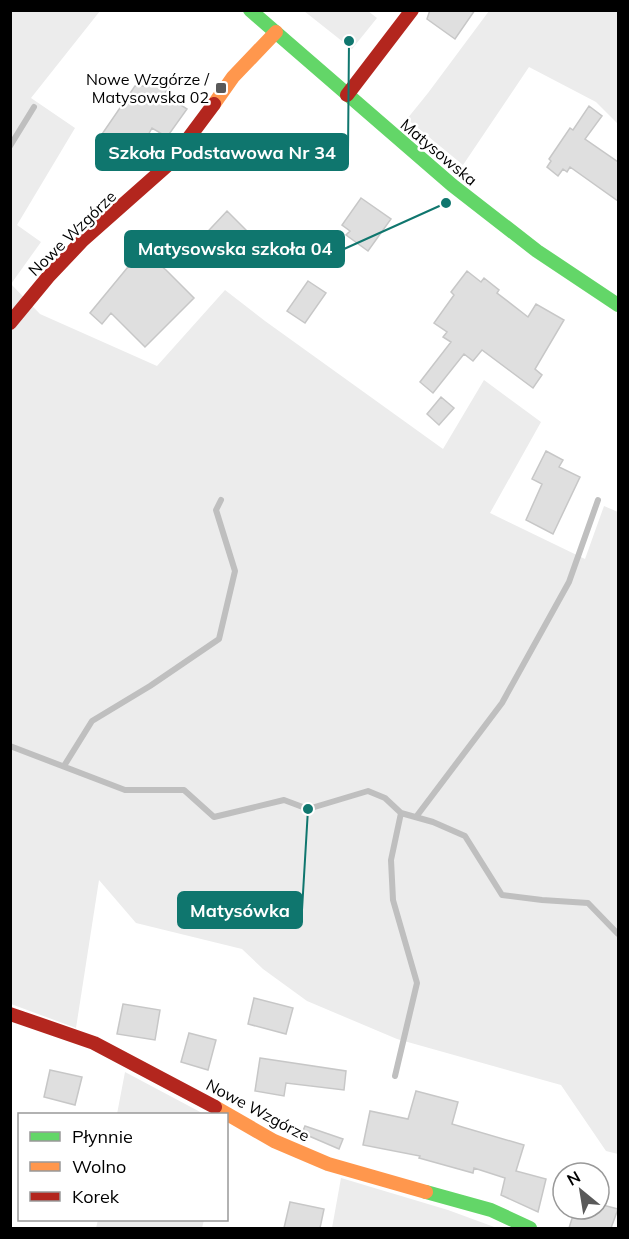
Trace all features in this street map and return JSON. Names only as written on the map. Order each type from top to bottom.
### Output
[{"type":"street","name":"Matysowska","points":[[249,10],[452,185],[537,251],[618,304]]},
{"type":"street","points":[[347,95],[412,10]]},
{"type":"street","name":"Nowe Wzgórze","points":[[10,323],[48,277],[83,240],[170,163],[233,77],[276,32]]},
{"type":"street","name":"Nowe Wzgórze","points":[[10,1014],[94,1043],[225,1113]]},
{"type":"street","name":"Nowe Wzgórze","points":[[228,1115],[274,1141],[328,1164],[491,1210],[530,1228]]},
{"type":"shaded area","points":[[10,11],[100,11],[31,98],[75,128],[17,225],[41,242],[11,284],[40,314],[157,366],[225,290],[443,449],[484,380],[541,422],[490,513],[585,559],[604,506],[618,512],[618,1154],[606,1151],[561,1085],[397,1039],[307,1001],[263,969],[242,949],[136,923],[99,880],[76,1028],[11,1004]]},
{"type":"shaded area","points":[[304,11],[368,11],[377,18],[352,49]]},
{"type":"shaded area","points":[[489,11],[618,11],[618,124],[596,102],[529,67],[463,165],[407,119]]},
{"type":"shaded area","points":[[125,1072],[202,1113],[117,1113]]},
{"type":"shaded area","points":[[341,1178],[448,1210],[497,1228],[332,1228]]},
{"type":"shaded area","points":[[98,1221],[204,1221],[202,1228],[96,1228]]},
{"type":"building","points":[[430,10],[475,10],[455,39],[427,19]]},
{"type":"building","points":[[135,86],[170,86],[164,94],[187,109],[167,137],[152,128],[135,159],[100,137]]},
{"type":"building","points":[[589,106],[602,116],[585,139],[618,162],[618,201],[570,167],[567,172],[563,169],[558,176],[547,167],[551,161],[549,159],[570,128],[573,130]]},
{"type":"building","points":[[361,198],[391,219],[368,251],[346,235],[350,231],[342,225]]},
{"type":"building","points":[[227,211],[252,236],[225,265],[217,257],[215,260],[197,243]]},
{"type":"building","points":[[142,250],[194,298],[145,347],[111,313],[102,324],[90,313]]},
{"type":"building","points":[[467,271],[481,282],[484,278],[499,290],[497,293],[528,317],[536,304],[564,320],[535,369],[542,375],[533,388],[482,350],[473,361],[464,354],[433,393],[420,382],[451,342],[443,337],[447,332],[434,323],[454,295],[451,292]]},
{"type":"building","points":[[308,281],[326,293],[305,323],[287,311]]},
{"type":"building","points":[[441,397],[454,408],[439,425],[427,414]]},
{"type":"building","points":[[546,451],[563,460],[559,467],[580,477],[553,534],[526,520],[542,484],[532,479]]},
{"type":"building","points":[[254,998],[293,1008],[286,1034],[248,1024]]},
{"type":"building","points":[[123,1004],[160,1010],[155,1040],[117,1034]]},
{"type":"building","points":[[189,1033],[216,1040],[208,1070],[181,1062]]},
{"type":"building","points":[[260,1058],[346,1071],[344,1090],[286,1083],[284,1096],[255,1091]]},
{"type":"building","points":[[50,1070],[82,1077],[75,1105],[44,1097]]},
{"type":"building","points":[[416,1091],[458,1102],[452,1124],[524,1145],[516,1171],[546,1179],[538,1212],[501,1195],[505,1178],[474,1168],[473,1173],[419,1158],[420,1156],[363,1145],[370,1111],[408,1119]]},
{"type":"building","points":[[305,1126],[343,1139],[339,1149],[302,1133]]},
{"type":"building","points":[[290,1202],[324,1209],[320,1228],[284,1228]]},
{"type":"building","points":[[611,1207],[618,1209],[611,1228],[569,1228],[571,1221],[611,1221]]},
{"type":"waterway","points":[[10,146],[34,107]]},
{"type":"waterway","points":[[64,766],[92,721],[150,686],[219,639],[235,571],[216,510],[221,500]]},
{"type":"waterway","points":[[416,817],[502,703],[569,582],[598,500]]},
{"type":"waterway","points":[[10,746],[125,790],[184,790],[214,817],[284,800],[308,809],[368,791],[385,798],[401,813],[433,822],[465,836],[502,895],[588,903],[618,934]]},
{"type":"waterway","points":[[395,1076],[417,983],[393,900],[391,860],[401,813]]},
{"type":"traffic: fast","points":[[250,10],[452,185],[537,251],[618,305]]},
{"type":"traffic: fast","points":[[426,1192],[491,1210],[530,1228]]},
{"type":"traffic: slow","points":[[214,104],[233,77],[276,32]]},
{"type":"traffic: slow","points":[[215,1107],[225,1113]]},
{"type":"traffic: slow","points":[[228,1114],[274,1141],[328,1164],[426,1192]]},
{"type":"traffic: jam","points":[[347,95],[412,10]]},
{"type":"traffic: jam","points":[[10,323],[48,277],[83,240],[170,163],[214,104]]},
{"type":"traffic: jam","points":[[10,1014],[94,1043],[215,1107]]},
{"type":"place","name":"Szkoła Podstawowa Nr 34","points":[[349,41]]},
{"type":"place","name":"Nowe Wzgórze / Matysowska 02","points":[[221,88]]},
{"type":"place","name":"Matysowska szkoła 04","points":[[446,203]]},
{"type":"place","name":"Matysówka","points":[[308,809]]}]
